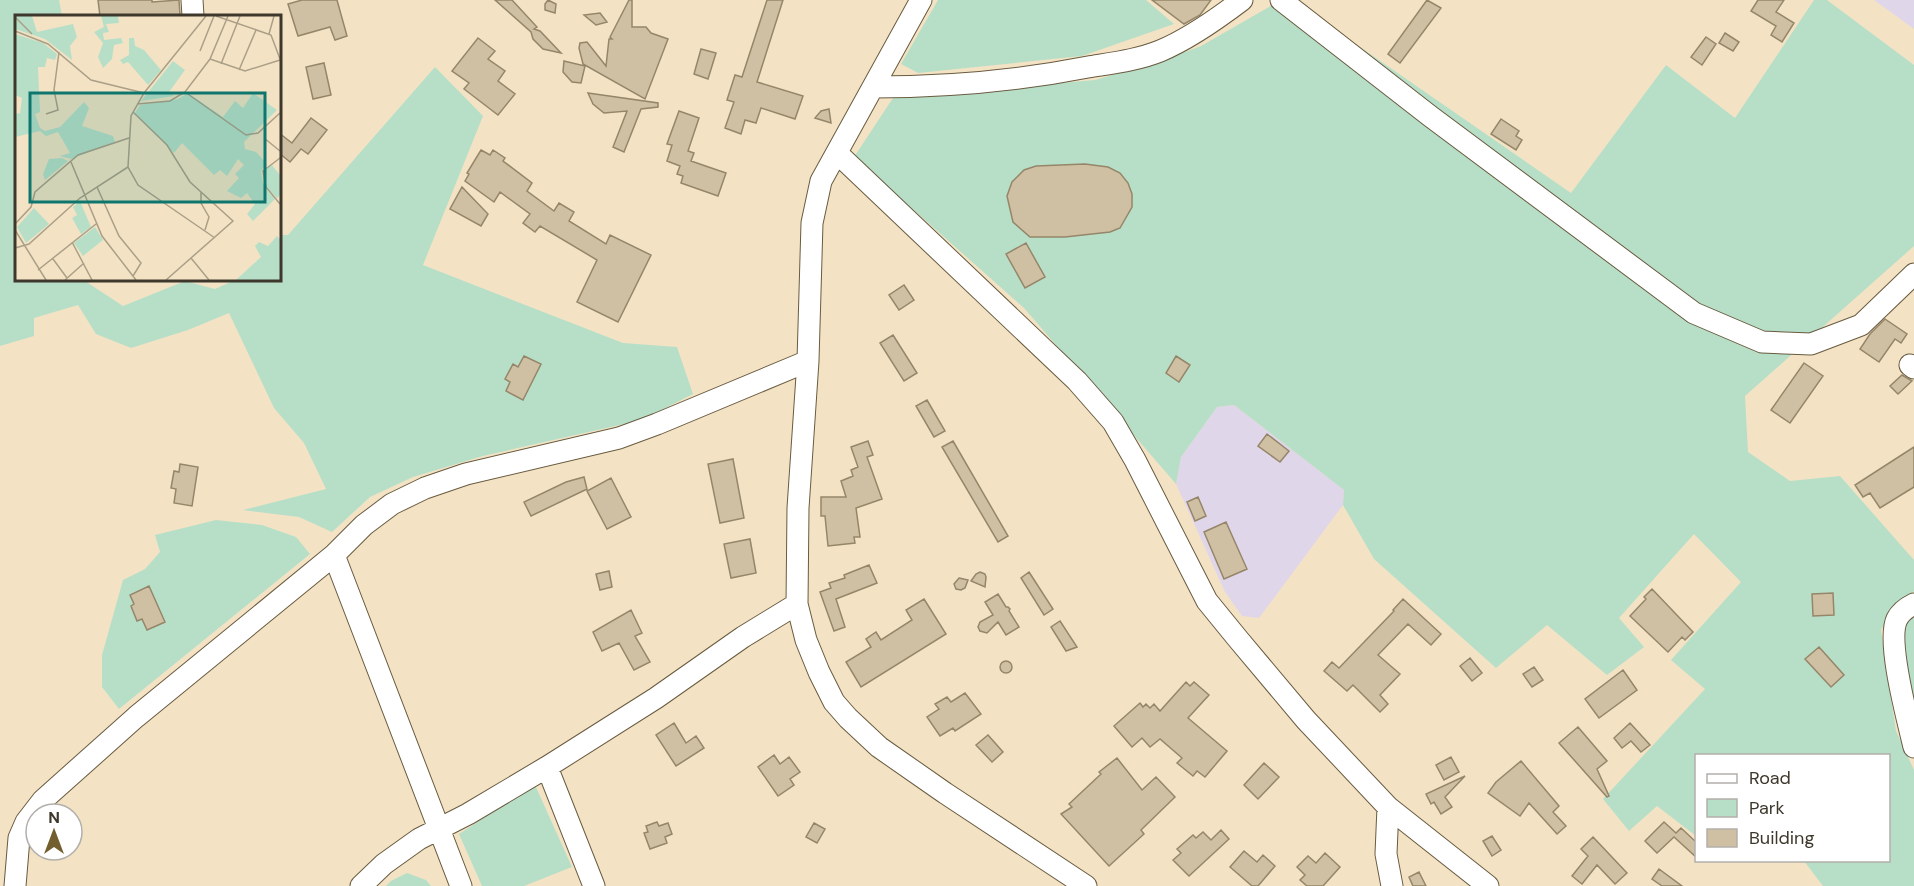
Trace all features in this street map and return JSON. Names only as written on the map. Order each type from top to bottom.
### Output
[{"type":"street","points":[[192,0],[193,15]]},
{"type":"street","points":[[921,0],[821,181],[813,213],[808,361],[798,508],[797,604],[806,640],[819,672],[834,702],[861,732],[945,793],[1086,886]]},
{"type":"street","points":[[873,87],[977,83],[1054,74],[1136,59],[1160,51],[1189,35],[1242,0]]},
{"type":"street","points":[[1281,0],[1449,130],[1684,306],[1703,317],[1762,342],[1811,344],[1861,325],[1914,274]]},
{"type":"street","points":[[837,153],[1077,381],[1113,422],[1135,460],[1207,601],[1306,720],[1388,807],[1488,886]]},
{"type":"street","points":[[15,886],[19,838],[26,822],[43,800],[136,717],[334,555],[364,525],[392,504],[425,488],[466,474],[619,438],[808,361]]},
{"type":"street","points":[[334,555],[461,886]]},
{"type":"street","points":[[361,886],[404,849],[547,767],[656,698],[743,637],[797,604]]},
{"type":"street","points":[[1914,604],[1898,618],[1894,632],[1895,652],[1914,747]]},
{"type":"street","points":[[547,767],[594,886]]},
{"type":"street","points":[[1388,807],[1386,854],[1392,886]]},
{"type":"shaded area","points":[[1874,0],[1914,0],[1914,29]]},
{"type":"shaded area","points":[[1234,405],[1344,490],[1343,505],[1259,618],[1242,616],[1225,592],[1176,484],[1181,457],[1217,407]]},
{"type":"green space","points":[[0,0],[59,0],[62,15],[15,15],[15,280],[84,280],[123,306],[185,281],[215,289],[235,280],[280,280],[280,235],[288,235],[435,67],[483,116],[423,265],[623,343],[677,347],[693,394],[642,420],[483,456],[413,477],[370,497],[332,532],[299,517],[243,510],[326,489],[304,443],[274,408],[229,313],[188,330],[131,348],[96,334],[78,305],[34,318],[34,336],[0,346]]},
{"type":"green space","points":[[938,0],[1146,0],[1174,24],[1082,56],[918,73],[901,64]]},
{"type":"green space","points":[[1281,0],[1292,0],[1571,193],[1666,65],[1735,118],[1814,0],[1827,0],[1914,65],[1914,246],[1745,396],[1748,452],[1790,481],[1840,476],[1914,560],[1914,591],[1889,615],[1881,630],[1896,731],[1914,770],[1914,886],[1823,886],[1805,862],[1890,862],[1890,754],[1695,754],[1695,835],[1657,806],[1629,831],[1603,799],[1705,689],[1671,660],[1741,582],[1694,534],[1619,618],[1644,647],[1607,675],[1547,625],[1496,668],[1374,559],[1343,505],[1344,490],[1234,405],[1217,407],[1181,457],[1176,484],[1024,308],[854,157],[893,98],[1095,80],[1161,61],[1201,46]]},
{"type":"green space","points":[[216,520],[262,525],[296,537],[310,554],[119,709],[102,687],[102,655],[123,580],[145,569],[160,552],[155,535]]},
{"type":"green space","points":[[1914,613],[1914,708],[1901,639],[1907,617]]},
{"type":"green space","points":[[535,785],[572,867],[524,886],[482,886],[459,834]]},
{"type":"green space","points":[[407,873],[426,880],[431,886],[386,886]]},
{"type":"building","points":[[98,0],[152,0],[152,2],[179,0],[180,15],[100,15]]},
{"type":"building","points":[[302,0],[337,0],[347,36],[335,40],[330,27],[298,36],[288,4]]},
{"type":"building","points":[[495,0],[512,0],[537,27],[534,29],[540,31],[561,53],[543,49],[533,39],[531,32]]},
{"type":"building","points":[[548,0],[556,4],[555,13],[545,10]]},
{"type":"building","points":[[629,0],[632,0],[632,27],[646,27],[651,33],[668,39],[645,99],[583,64],[579,48],[580,43],[587,42],[606,66],[609,39],[612,39],[610,37]]},
{"type":"building","points":[[767,0],[783,0],[757,82],[803,96],[795,119],[761,108],[756,123],[745,120],[741,134],[725,128],[734,102],[727,100],[735,75],[742,77]]},
{"type":"building","points":[[1152,0],[1211,0],[1200,15],[1184,24]]},
{"type":"building","points":[[1427,0],[1441,8],[1400,63],[1388,54]]},
{"type":"building","points":[[1758,0],[1784,0],[1776,12],[1794,23],[1782,42],[1771,35],[1776,26],[1751,11]]},
{"type":"building","points":[[600,13],[607,22],[596,25],[584,15]]},
{"type":"building","points":[[1725,33],[1739,42],[1733,51],[1719,43]]},
{"type":"building","points":[[1706,37],[1716,44],[1702,65],[1691,57]]},
{"type":"building","points":[[478,38],[495,51],[488,59],[505,71],[498,81],[515,94],[498,115],[464,89],[469,83],[452,71]]},
{"type":"building","points":[[701,49],[716,53],[708,79],[694,74]]},
{"type":"building","points":[[564,61],[585,66],[581,83],[572,82],[563,72]]},
{"type":"building","points":[[324,63],[331,95],[313,99],[306,67]]},
{"type":"building","points":[[588,93],[658,103],[658,107],[641,109],[624,152],[613,147],[627,111],[604,113],[593,104]]},
{"type":"building","points":[[829,109],[831,123],[815,118],[821,111]]},
{"type":"building","points":[[679,111],[699,118],[688,151],[694,153],[691,161],[726,173],[718,196],[681,183],[683,176],[677,174],[680,166],[667,161],[672,145],[667,144]]},
{"type":"building","points":[[311,118],[327,130],[308,154],[301,149],[290,162],[280,154],[280,134],[292,143]]},
{"type":"building","points":[[1501,119],[1519,131],[1516,136],[1522,140],[1516,150],[1491,134]]},
{"type":"building","points":[[481,150],[490,155],[493,150],[505,158],[503,161],[532,183],[527,191],[554,211],[559,203],[574,212],[569,221],[606,244],[610,235],[651,255],[618,322],[577,302],[597,260],[540,226],[535,232],[523,223],[530,214],[500,192],[494,202],[465,181],[469,174],[467,173]]},
{"type":"building","points":[[1085,164],[1108,167],[1120,173],[1128,183],[1132,194],[1132,207],[1120,228],[1110,232],[1065,237],[1030,237],[1013,222],[1007,196],[1012,182],[1024,170],[1036,166]]},
{"type":"building","points":[[462,187],[488,214],[481,226],[450,209]]},
{"type":"building","points":[[1026,243],[1045,277],[1025,288],[1006,254]]},
{"type":"building","points":[[904,285],[914,300],[899,310],[889,295]]},
{"type":"building","points":[[1885,319],[1907,334],[1901,343],[1895,339],[1879,362],[1860,349],[1870,334]]},
{"type":"building","points":[[893,335],[917,373],[904,381],[880,343]]},
{"type":"building","points":[[524,356],[541,364],[523,400],[506,391],[510,382],[505,379],[513,364],[518,367]]},
{"type":"building","points":[[1176,356],[1190,365],[1179,382],[1166,373]]},
{"type":"building","points":[[1804,363],[1823,376],[1790,423],[1771,410]]},
{"type":"building","points":[[1902,375],[1912,381],[1898,394],[1890,386]]},
{"type":"building","points":[[927,400],[945,431],[934,437],[916,406]]},
{"type":"building","points":[[1267,434],[1289,451],[1280,462],[1258,446]]},
{"type":"building","points":[[868,441],[873,455],[867,457],[882,499],[856,508],[860,537],[854,537],[855,543],[828,546],[825,516],[821,516],[821,497],[846,497],[841,481],[853,476],[851,470],[858,467],[851,447]]},
{"type":"building","points":[[953,441],[1008,536],[998,542],[942,447]]},
{"type":"building","points":[[1914,447],[1914,487],[1880,508],[1870,493],[1863,497],[1855,485]]},
{"type":"building","points":[[733,459],[744,518],[720,523],[708,464]]},
{"type":"building","points":[[180,464],[198,467],[192,506],[174,503],[176,489],[171,488],[174,471],[179,472]]},
{"type":"building","points":[[584,477],[587,489],[531,516],[524,502],[566,482]]},
{"type":"building","points":[[611,478],[631,517],[607,529],[587,491]]},
{"type":"building","points":[[1198,497],[1206,516],[1195,521],[1187,502]]},
{"type":"building","points":[[1226,522],[1247,569],[1224,579],[1204,532]]},
{"type":"building","points":[[750,539],[756,573],[731,578],[724,544]]},
{"type":"building","points":[[869,565],[877,583],[836,599],[845,627],[834,631],[820,592],[831,588],[829,583],[845,578],[844,575]]},
{"type":"building","points":[[609,571],[612,587],[600,590],[596,574]]},
{"type":"building","points":[[980,572],[986,577],[985,587],[971,581]]},
{"type":"building","points":[[1029,572],[1053,609],[1044,615],[1021,578]]},
{"type":"building","points":[[959,578],[968,580],[965,588],[961,590],[956,589],[954,584]]},
{"type":"building","points":[[149,586],[165,622],[147,630],[142,619],[137,621],[131,606],[134,604],[130,595]]},
{"type":"building","points":[[1652,589],[1693,632],[1685,640],[1682,637],[1668,652],[1630,616]]},
{"type":"building","points":[[1833,593],[1834,615],[1813,616],[1812,594]]},
{"type":"building","points":[[998,594],[1006,607],[1010,609],[1019,627],[1006,635],[998,622],[987,633],[980,631],[978,627],[980,622],[993,615],[985,602]]},
{"type":"building","points":[[924,599],[946,634],[861,687],[846,662],[871,647],[866,639],[876,632],[881,640],[912,620],[906,610]]},
{"type":"building","points":[[1403,599],[1441,634],[1431,645],[1408,624],[1378,655],[1400,674],[1380,695],[1388,704],[1380,712],[1353,685],[1347,691],[1324,671],[1332,662],[1339,668]]},
{"type":"building","points":[[631,610],[642,633],[635,636],[650,662],[634,670],[619,643],[602,651],[593,632]]},
{"type":"building","points":[[1060,621],[1077,647],[1066,651],[1051,627]]},
{"type":"building","points":[[1819,647],[1844,675],[1831,687],[1805,659]]},
{"type":"building","points":[[1470,658],[1482,673],[1472,681],[1460,666]]},
{"type":"building","points":[[1008,661],[1012,667],[1008,673],[1004,673],[1000,665]]},
{"type":"building","points":[[1534,667],[1543,680],[1532,687],[1523,674]]},
{"type":"building","points":[[1623,670],[1637,690],[1599,718],[1585,699]]},
{"type":"building","points":[[1186,682],[1190,686],[1194,682],[1209,695],[1188,718],[1227,751],[1205,777],[1197,771],[1193,776],[1177,763],[1182,758],[1160,739],[1150,747],[1142,738],[1132,747],[1114,726],[1140,703],[1143,707],[1146,704],[1150,708],[1154,704],[1160,711]]},
{"type":"building","points":[[965,693],[981,714],[955,731],[953,728],[940,736],[927,717],[939,709],[935,704],[947,697],[951,702]]},
{"type":"building","points":[[674,723],[686,743],[696,736],[704,748],[676,766],[656,735]]},
{"type":"building","points":[[1630,723],[1650,745],[1641,752],[1631,741],[1622,748],[1614,738]]},
{"type":"building","points":[[1578,727],[1607,761],[1597,769],[1609,796],[1607,797],[1559,743]]},
{"type":"building","points":[[988,735],[1003,752],[992,762],[976,745]]},
{"type":"building","points":[[774,755],[780,764],[789,757],[800,772],[790,779],[794,785],[778,796],[758,767]]},
{"type":"building","points":[[1451,757],[1459,772],[1444,780],[1436,765]]},
{"type":"building","points":[[1117,758],[1142,790],[1156,777],[1175,797],[1141,830],[1144,834],[1109,866],[1061,814],[1072,807],[1069,804],[1101,774],[1099,772]]},
{"type":"building","points":[[1521,761],[1559,806],[1553,812],[1566,826],[1557,834],[1529,803],[1520,816],[1488,793],[1496,782]]},
{"type":"building","points":[[1264,763],[1279,777],[1258,799],[1244,785]]},
{"type":"building","points":[[1465,776],[1445,797],[1452,807],[1441,814],[1434,802],[1431,804],[1426,794]]},
{"type":"building","points":[[657,822],[659,826],[668,823],[672,834],[665,837],[667,843],[650,849],[644,833],[648,832],[646,826]]},
{"type":"building","points":[[1664,822],[1676,833],[1681,828],[1695,841],[1695,856],[1674,837],[1657,853],[1645,841]]},
{"type":"building","points":[[814,823],[825,829],[817,843],[806,837]]},
{"type":"building","points":[[1221,830],[1229,839],[1189,876],[1173,860],[1181,853],[1177,849],[1193,835],[1196,838],[1203,832],[1211,840]]},
{"type":"building","points":[[1492,836],[1501,850],[1492,856],[1483,841]]},
{"type":"building","points":[[1593,837],[1627,873],[1615,884],[1597,865],[1582,884],[1572,876],[1588,856],[1581,849]]},
{"type":"building","points":[[1244,851],[1257,862],[1263,855],[1275,866],[1258,886],[1252,886],[1230,867]]},
{"type":"building","points":[[1325,853],[1340,867],[1323,886],[1307,886],[1300,880],[1305,875],[1297,867],[1308,856],[1316,863]]},
{"type":"building","points":[[1659,869],[1682,886],[1662,886],[1652,879]]},
{"type":"building","points":[[1419,872],[1426,886],[1413,886],[1409,877]]}]
